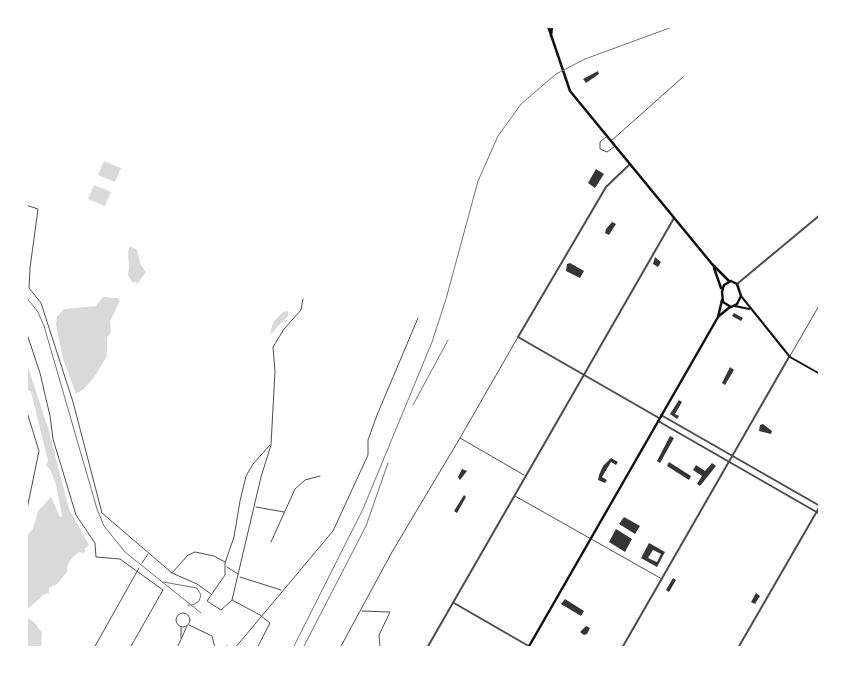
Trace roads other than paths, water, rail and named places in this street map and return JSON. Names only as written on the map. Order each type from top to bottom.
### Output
[{"type":"main road","points":[[548,26],[564,80],[573,96],[712,264],[729,281],[737,284],[741,296],[750,309],[790,357],[820,374]]},
{"type":"main road","points":[[551,38],[552,26]]},
{"type":"main road","points":[[712,264],[722,290]]},
{"type":"main road","points":[[718,317],[722,290],[724,284],[729,281]]},
{"type":"main road","points":[[735,306],[741,296]]},
{"type":"main road","points":[[722,300],[731,307]]},
{"type":"main road","points":[[530,647],[590,538],[718,317],[725,309],[735,306],[750,309]]},
{"type":"street","points":[[611,141],[683,77]]},
{"type":"street","points":[[607,136],[600,142],[600,149],[607,152],[615,146]]},
{"type":"street","points":[[340,648],[606,187],[630,164]]},
{"type":"street","points":[[26,205],[38,209],[29,288],[41,303],[73,402],[102,512],[172,573],[197,584],[211,594]]},
{"type":"street","points":[[737,284],[820,215]]},
{"type":"street","points":[[427,648],[674,218]]},
{"type":"street","points":[[271,445],[253,464],[246,476],[234,536],[225,563],[224,578],[207,601],[222,610],[232,600],[271,445],[275,371],[273,347],[284,329],[302,310],[303,299]]},
{"type":"street","points":[[622,648],[820,304]]},
{"type":"street","points":[[222,648],[227,646],[234,648],[333,530],[368,455],[368,440],[377,415],[418,318]]},
{"type":"street","points":[[26,331],[40,373],[53,438],[76,516],[95,543],[96,557],[120,559],[162,588],[162,593],[130,648]]},
{"type":"street","points":[[518,337],[820,514]]},
{"type":"street","points":[[26,409],[39,450],[26,514]]},
{"type":"street","points":[[659,418],[732,456],[820,506],[738,648]]},
{"type":"street","points":[[460,438],[525,476]]},
{"type":"street","points":[[271,542],[299,484],[305,480],[320,476]]},
{"type":"street","points":[[515,496],[662,579]]},
{"type":"street","points":[[255,506],[284,512]]},
{"type":"street","points":[[172,573],[188,555],[196,552],[214,556],[225,563]]},
{"type":"street","points":[[142,563],[149,553]]},
{"type":"street","points":[[226,567],[239,576],[282,590]]},
{"type":"street","points":[[94,648],[139,568]]},
{"type":"street","points":[[232,600],[262,616],[270,623],[257,648]]},
{"type":"street","points":[[453,602],[530,647]]},
{"type":"street","points":[[360,611],[390,612],[379,635],[381,647]]},
{"type":"street","points":[[177,648],[188,625],[190,616],[181,613],[176,619],[180,626],[181,639]]},
{"type":"street","points":[[180,626],[188,625],[212,636],[215,648]]},
{"type":"tram line","points":[[26,297],[38,312],[44,326],[97,509],[104,526],[125,552],[201,613]]},
{"type":"tram line","points":[[163,582],[197,588],[201,595],[199,601],[193,605],[188,605]]},
{"type":"railway","points":[[293,648],[363,509],[432,342],[446,299],[478,181],[498,136],[521,104],[556,74],[585,59],[675,26]]},
{"type":"railway","points":[[413,405],[448,340]]},
{"type":"railway","points":[[303,648],[366,526],[388,463]]}]
